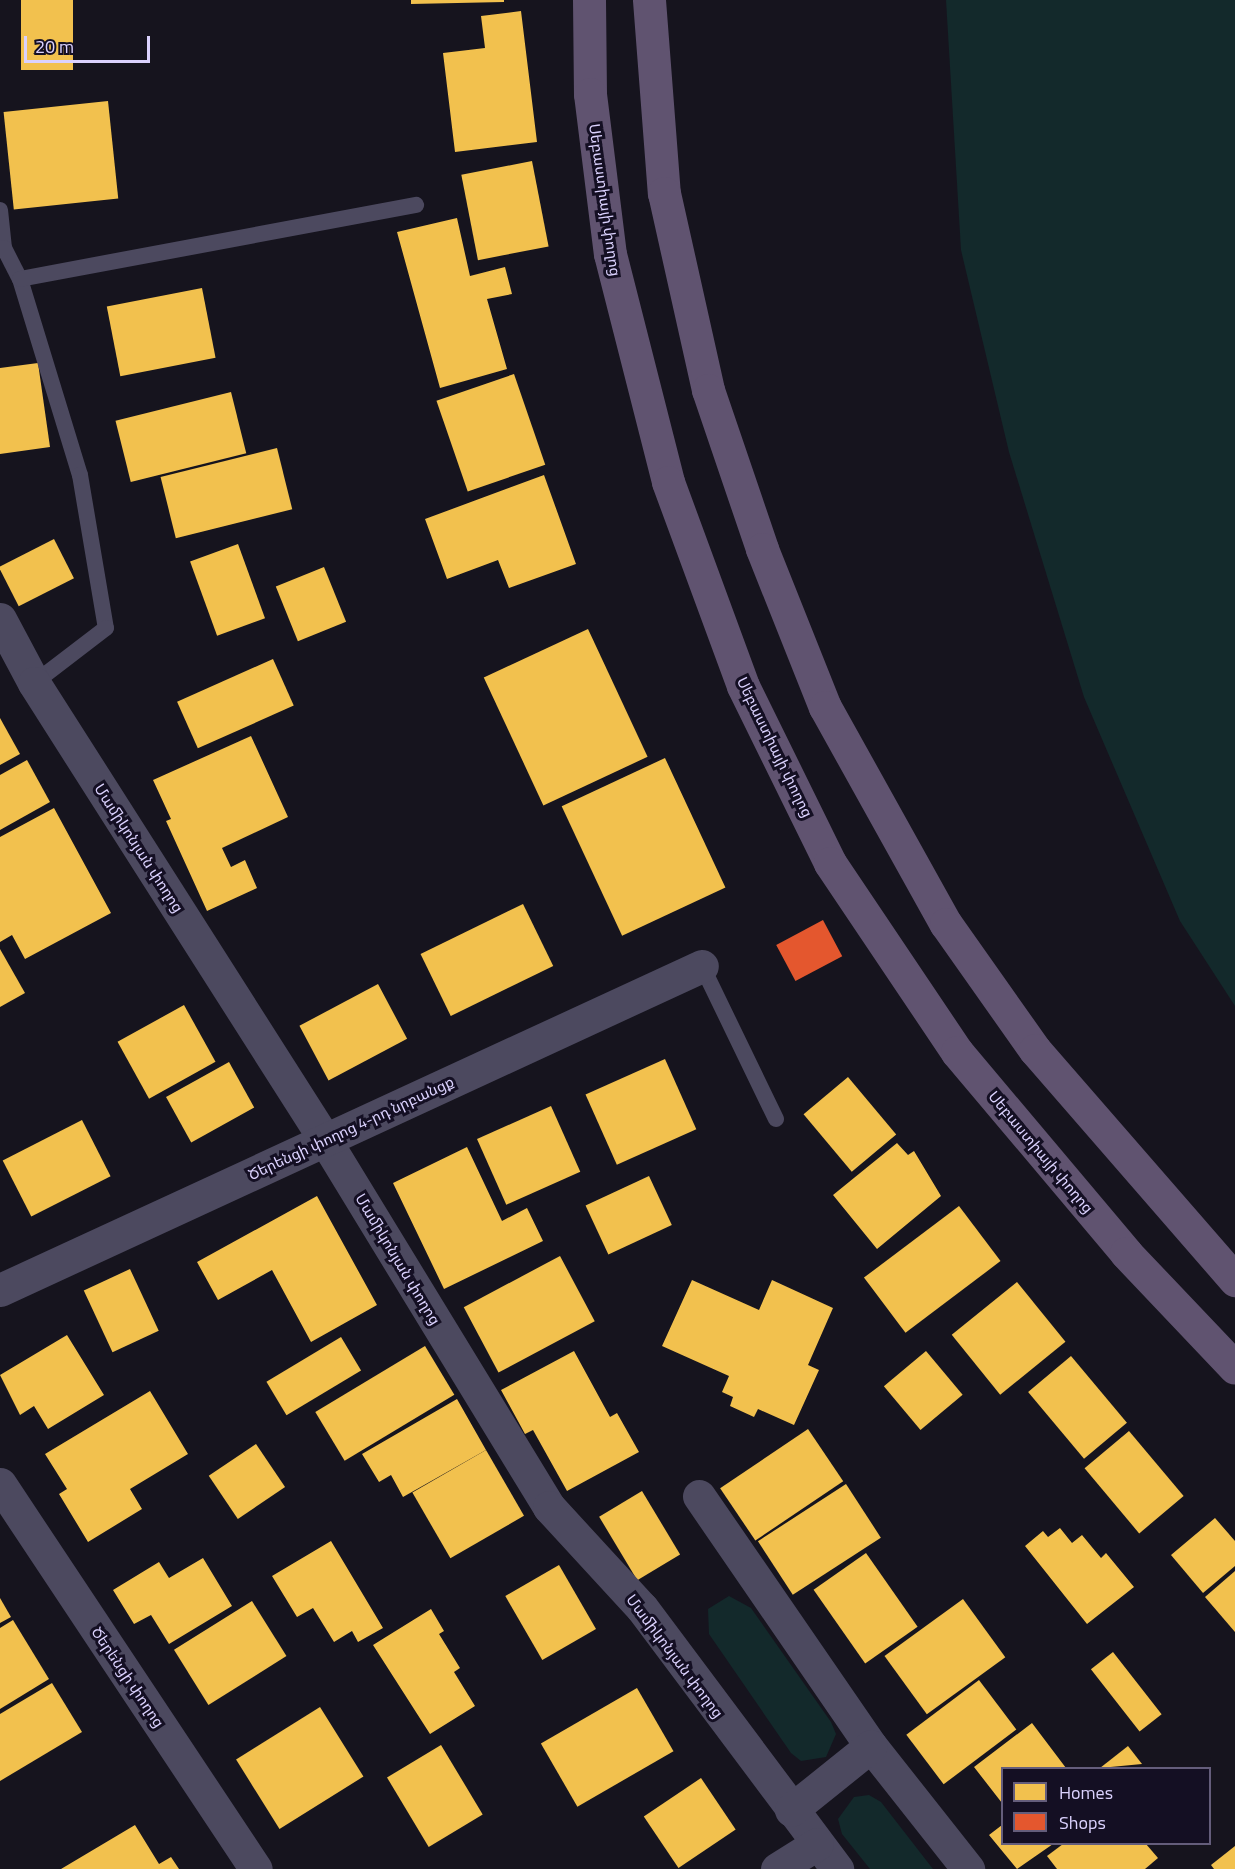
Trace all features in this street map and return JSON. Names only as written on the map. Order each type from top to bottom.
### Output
[{"type":"main road","name":"Սեբաստիայի փողոց","points":[[589,0],[590,94],[610,254],[668,482],[743,686],[830,863],[957,1052],[1126,1253],[1235,1368]]},
{"type":"main road","points":[[649,0],[664,193],[708,390],[762,549],[825,707],[946,924],[1028,1040],[1235,1280]]},
{"type":"street","name":"Մամիկոնյան փողոց","points":[[0,619],[34,683],[325,1140],[549,1507],[642,1608],[827,1857]]},
{"type":"street","name":"Ծերենցի փողոց 4-րդ նրբանցք","points":[[0,1290],[702,966]]},
{"type":"street","name":"Ծերենցի փողոց","points":[[0,1485],[256,1869]]},
{"type":"street","points":[[699,1496],[871,1746],[968,1869]]},
{"type":"street","points":[[791,1810],[871,1746]]},
{"type":"street","points":[[777,1869],[827,1857]]},
{"type":"lane","points":[[20,279],[416,205]]},
{"type":"lane","points":[[0,210],[4,248],[20,279],[80,475],[106,628],[34,683]]},
{"type":"lane","points":[[702,966],[776,1119]]},
{"type":"green space","points":[[946,0],[1235,0],[1235,1006],[1180,921],[1084,697],[1009,452],[961,250]]},
{"type":"green space","points":[[729,1596],[751,1608],[831,1722],[836,1734],[826,1757],[801,1761],[791,1753],[709,1634],[708,1609]]},
{"type":"green space","points":[[869,1795],[881,1802],[933,1869],[870,1869],[842,1834],[838,1819],[854,1797]]},
{"type":"building: Homes","points":[[21,0],[73,0],[73,70],[21,70]]},
{"type":"building: Homes","points":[[411,0],[504,0],[504,2],[411,4]]},
{"type":"building: Homes","points":[[521,11],[537,142],[455,152],[443,53],[485,48],[481,16]]},
{"type":"building: Homes","points":[[108,101],[118,198],[14,209],[4,112]]},
{"type":"building: Homes","points":[[532,161],[549,246],[478,260],[461,175]]},
{"type":"building: Homes","points":[[457,218],[470,276],[505,267],[512,294],[487,299],[507,369],[440,388],[397,232]]},
{"type":"building: Homes","points":[[202,288],[216,358],[120,376],[107,307]]},
{"type":"building: Homes","points":[[38,363],[50,447],[0,454],[0,368]]},
{"type":"building: Homes","points":[[514,374],[545,465],[468,491],[436,401]]},
{"type":"building: Homes","points":[[231,392],[246,453],[131,482],[116,421]]},
{"type":"building: Homes","points":[[277,448],[292,509],[176,538],[161,477]]},
{"type":"building: Homes","points":[[544,475],[576,564],[509,588],[498,560],[447,579],[425,519]]},
{"type":"building: Homes","points":[[54,539],[74,578],[19,606],[0,567]]},
{"type":"building: Homes","points":[[238,544],[265,618],[217,636],[190,561]]},
{"type":"building: Homes","points":[[324,567],[346,622],[298,641],[276,586]]},
{"type":"building: Homes","points":[[588,629],[648,757],[543,805],[484,678]]},
{"type":"building: Homes","points":[[273,659],[294,706],[198,748],[177,702]]},
{"type":"building: Homes","points":[[0,718],[20,754],[0,765]]},
{"type":"building: Homes","points":[[251,736],[288,817],[222,848],[231,867],[245,860],[257,888],[207,911],[166,821],[171,819],[153,780]]},
{"type":"building: Homes","points":[[665,758],[725,888],[622,936],[562,806]]},
{"type":"building: Homes","points":[[27,760],[50,802],[0,830],[0,775]]},
{"type":"building: Homes","points":[[54,808],[111,913],[25,959],[12,935],[0,942],[0,837]]},
{"type":"building: Homes","points":[[523,904],[553,966],[451,1016],[421,954]]},
{"type":"building: Homes","points":[[0,949],[25,993],[0,1007]]},
{"type":"building: Homes","points":[[378,984],[407,1039],[329,1081],[299,1026]]},
{"type":"building: Homes","points":[[184,1005],[216,1062],[149,1099],[118,1042]]},
{"type":"building: Homes","points":[[665,1059],[696,1129],[617,1165],[586,1094]]},
{"type":"building: Homes","points":[[229,1062],[254,1107],[191,1142],[166,1097]]},
{"type":"building: Homes","points":[[848,1077],[896,1134],[852,1172],[804,1114]]},
{"type":"building: Homes","points":[[551,1106],[580,1172],[506,1205],[477,1139]]},
{"type":"building: Homes","points":[[82,1120],[111,1176],[31,1217],[3,1160]]},
{"type":"building: Homes","points":[[897,1143],[908,1155],[914,1151],[941,1196],[877,1249],[833,1195]]},
{"type":"building: Homes","points":[[467,1147],[502,1221],[527,1208],[543,1241],[444,1289],[393,1183]]},
{"type":"building: Homes","points":[[649,1176],[672,1225],[608,1255],[586,1206]]},
{"type":"building: Homes","points":[[317,1196],[377,1305],[311,1342],[272,1270],[218,1300],[197,1262]]},
{"type":"building: Homes","points":[[959,1206],[1001,1261],[905,1333],[864,1278]]},
{"type":"building: Homes","points":[[560,1256],[595,1321],[498,1373],[464,1307]]},
{"type":"building: Homes","points":[[130,1269],[159,1331],[113,1352],[84,1291]]},
{"type":"building: Homes","points":[[692,1280],[759,1310],[772,1280],[833,1308],[808,1365],[819,1370],[794,1425],[758,1409],[754,1417],[730,1406],[733,1397],[722,1392],[729,1376],[662,1346]]},
{"type":"building: Homes","points":[[1017,1282],[1065,1342],[1000,1395],[952,1335]]},
{"type":"building: Homes","points":[[67,1335],[104,1395],[48,1429],[34,1406],[20,1415],[0,1375]]},
{"type":"building: Homes","points":[[341,1337],[361,1370],[287,1415],[266,1382]]},
{"type":"building: Homes","points":[[425,1346],[454,1395],[345,1461],[315,1412]]},
{"type":"building: Homes","points":[[574,1351],[610,1417],[617,1413],[639,1452],[567,1491],[533,1430],[525,1434],[501,1390]]},
{"type":"building: Homes","points":[[926,1351],[963,1395],[921,1430],[884,1386]]},
{"type":"building: Homes","points":[[1071,1356],[1127,1423],[1084,1459],[1028,1392]]},
{"type":"building: Homes","points":[[150,1391],[188,1454],[130,1489],[142,1509],[88,1542],[59,1494],[67,1489],[45,1454]]},
{"type":"building: Homes","points":[[457,1399],[486,1450],[403,1497],[391,1475],[379,1482],[362,1454]]},
{"type":"building: Homes","points":[[808,1429],[843,1481],[755,1541],[720,1488]]},
{"type":"building: Homes","points":[[1129,1431],[1184,1496],[1139,1533],[1085,1468]]},
{"type":"building: Homes","points":[[256,1444],[285,1487],[238,1519],[209,1476]]},
{"type":"building: Homes","points":[[486,1450],[524,1516],[450,1558],[412,1492]]},
{"type":"building: Homes","points":[[846,1484],[881,1538],[793,1595],[758,1541]]},
{"type":"building: Homes","points":[[642,1491],[680,1554],[637,1580],[599,1517]]},
{"type":"building: Homes","points":[[1215,1518],[1235,1541],[1235,1566],[1203,1593],[1171,1555]]},
{"type":"building: Homes","points":[[1060,1528],[1072,1543],[1082,1535],[1101,1558],[1106,1553],[1134,1587],[1087,1624],[1025,1546],[1043,1531],[1048,1537]]},
{"type":"building: Homes","points":[[331,1541],[383,1628],[358,1642],[352,1631],[334,1642],[313,1608],[297,1617],[272,1576]]},
{"type":"building: Homes","points":[[866,1553],[918,1627],[865,1663],[814,1590]]},
{"type":"building: Homes","points":[[203,1558],[232,1606],[169,1644],[151,1615],[134,1624],[113,1590],[159,1562],[169,1578]]},
{"type":"building: Homes","points":[[559,1565],[596,1629],[542,1660],[505,1596]]},
{"type":"building: Homes","points":[[1235,1571],[1235,1632],[1205,1597]]},
{"type":"building: Homes","points":[[0,1598],[11,1617],[0,1623]]},
{"type":"building: Homes","points":[[963,1599],[1005,1657],[927,1714],[885,1656]]},
{"type":"building: Homes","points":[[252,1601],[286,1656],[208,1705],[174,1650]]},
{"type":"building: Homes","points":[[431,1609],[444,1631],[439,1634],[460,1668],[454,1672],[475,1706],[430,1734],[373,1645]]},
{"type":"building: Homes","points":[[13,1620],[49,1679],[0,1709],[0,1628]]},
{"type":"building: Homes","points":[[1113,1652],[1162,1714],[1140,1731],[1091,1669]]},
{"type":"building: Homes","points":[[979,1680],[1016,1730],[944,1784],[906,1735]]},
{"type":"building: Homes","points":[[52,1683],[82,1732],[0,1781],[0,1714]]},
{"type":"building: Homes","points":[[637,1688],[674,1751],[577,1807],[541,1744]]},
{"type":"building: Homes","points":[[320,1707],[363,1777],[279,1829],[236,1759]]},
{"type":"building: Homes","points":[[1032,1723],[1065,1767],[1001,1767],[1001,1802],[974,1767]]},
{"type":"building: Homes","points":[[441,1745],[483,1814],[429,1847],[387,1777]]},
{"type":"building: Homes","points":[[1128,1746],[1142,1764],[1110,1767],[1101,1767]]},
{"type":"building: Homes","points":[[701,1778],[736,1829],[678,1868],[644,1817]]},
{"type":"building: Homes","points":[[135,1825],[159,1864],[171,1857],[179,1869],[61,1869]]},
{"type":"building: Homes","points":[[1001,1826],[1001,1845],[1052,1845],[1017,1869],[989,1835]]},
{"type":"building: Homes","points":[[1062,1845],[1147,1845],[1158,1858],[1145,1869],[1057,1869],[1047,1856]]},
{"type":"building: Homes","points":[[1235,1846],[1235,1869],[1214,1869],[1211,1865]]},
{"type":"building: Shops","points":[[823,920],[842,956],[795,981],[776,945]]}]
